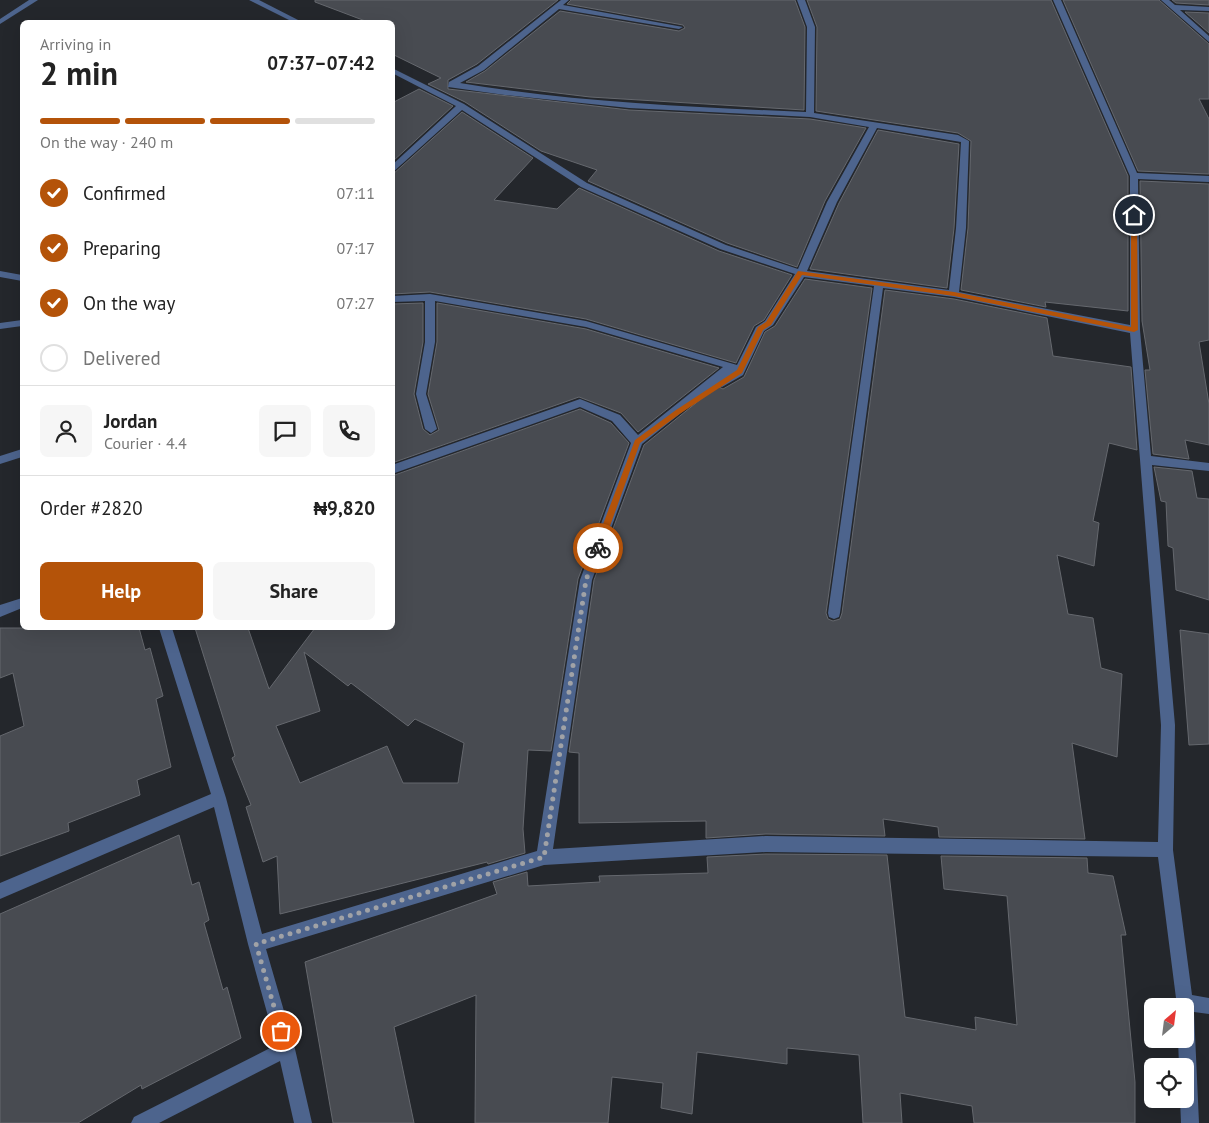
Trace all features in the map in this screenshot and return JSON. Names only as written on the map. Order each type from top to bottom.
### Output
[{"type":"street","points":[[0,22],[34,0]]},
{"type":"street","points":[[253,0],[294,20]]},
{"type":"street","points":[[436,93],[481,68],[565,0]]},
{"type":"street","points":[[801,0],[811,27],[812,80],[810,115]]},
{"type":"street","points":[[1056,0],[1134,176],[1134,330],[1168,725],[1166,850],[1184,998]]},
{"type":"street","points":[[1165,0],[1209,40]]},
{"type":"street","points":[[556,6],[679,27]]},
{"type":"street","points":[[1174,7],[1209,9]]},
{"type":"street","points":[[395,72],[461,106],[584,185],[723,247],[801,273],[954,294],[1134,330]]},
{"type":"street","points":[[452,84],[505,93],[629,106],[810,115],[958,138],[965,142],[961,228],[954,294]]},
{"type":"street","points":[[395,167],[461,106]]},
{"type":"street","points":[[637,442],[678,411],[739,372],[760,329],[769,324],[801,273],[832,202],[874,125]]},
{"type":"street","points":[[1134,176],[1209,179]]},
{"type":"street","points":[[0,274],[20,278]]},
{"type":"street","points":[[834,613],[879,283]]},
{"type":"street","points":[[430,297],[430,342],[421,394],[431,429]]},
{"type":"street","points":[[395,298],[430,297],[586,324],[732,366],[637,442],[586,580],[544,857]]},
{"type":"street","points":[[0,326],[20,323]]},
{"type":"street","points":[[395,469],[580,403],[616,418],[637,442]]},
{"type":"street","points":[[0,460],[20,454]]},
{"type":"street","points":[[1146,460],[1209,467]]},
{"type":"street","points":[[0,612],[20,604]]},
{"type":"street","points":[[166,630],[218,798],[256,944],[286,1048],[303,1123]]},
{"type":"street","points":[[0,891],[218,798]]},
{"type":"street","points":[[256,944],[544,857],[766,844],[1166,850]]},
{"type":"street","points":[[1194,1005],[1209,1006]]},
{"type":"street","points":[[140,1123],[286,1048]]},
{"type":"street","points":[[1187,1048],[1190,1123]]},
{"type":"building","points":[[315,0],[558,0],[477,64],[448,80],[448,89],[629,110],[810,119],[866,128],[825,201],[797,267],[727,243],[588,181],[597,170],[541,151],[465,102],[428,84],[441,78],[395,55],[395,20],[363,20],[315,2]]},
{"type":"building","points":[[571,0],[795,0],[805,27],[804,110],[590,97],[466,82],[485,71],[560,11],[679,31],[685,28],[683,25],[567,4]]},
{"type":"building","points":[[807,0],[1051,0],[1128,176],[1128,311],[1045,302],[1046,307],[961,290],[968,228],[971,141],[958,133],[816,111],[817,27]]},
{"type":"building","points":[[1063,0],[1159,0],[1209,44],[1209,99],[1199,99],[1209,119],[1209,174],[1138,171]]},
{"type":"building","points":[[1172,0],[1209,0],[1209,5],[1176,3]]},
{"type":"building","points":[[1185,12],[1209,13],[1209,33]]},
{"type":"building","points":[[419,89],[453,106],[395,159],[395,101]]},
{"type":"building","points":[[462,112],[533,158],[494,200],[557,209],[579,188],[719,251],[792,275],[764,320],[754,326],[736,363],[586,319],[430,292],[395,294],[395,172]]},
{"type":"building","points":[[878,130],[959,144],[954,228],[947,288],[810,269],[839,203]]},
{"type":"building","points":[[1140,181],[1209,184],[1209,340],[1199,342],[1209,404],[1209,445],[1185,440],[1189,459],[1153,454],[1145,370],[1150,370],[1142,321]]},
{"type":"building","points":[[805,279],[872,288],[826,613],[828,619],[833,621],[840,619],[842,613],[885,290],[954,299],[1047,318],[1053,356],[1131,367],[1137,450],[1109,443],[1093,521],[1099,523],[1094,566],[1057,555],[1068,614],[1093,618],[1101,668],[1122,674],[1117,757],[1072,743],[1085,839],[939,837],[938,827],[883,819],[885,836],[766,834],[706,838],[706,821],[579,823],[579,753],[569,752],[594,580],[644,445],[717,386],[723,389],[744,377],[765,332],[775,326]]},
{"type":"building","points":[[423,303],[423,342],[414,394],[423,429],[430,435],[439,430],[428,394],[437,342],[437,303],[586,329],[719,368],[638,432],[621,413],[579,397],[395,462],[395,304]]},
{"type":"building","points":[[580,409],[611,423],[629,443],[578,579],[551,751],[528,750],[523,829],[525,853],[488,864],[487,862],[280,914],[277,856],[263,862],[246,807],[251,805],[232,758],[235,756],[196,630],[249,630],[269,689],[313,630],[395,630],[395,475]],"holes":[[[304,652],[348,686],[351,683],[408,726],[415,719],[464,743],[458,783],[403,783],[387,746],[300,783],[276,726],[320,711]]]},
{"type":"building","points":[[1154,467],[1192,471],[1197,498],[1209,499],[1209,600],[1176,590],[1173,548],[1168,546],[1166,502],[1161,501]]},
{"type":"building","points":[[0,628],[20,628],[20,630],[140,630],[145,650],[150,648],[163,696],[156,699],[171,767],[137,780],[140,795],[68,823],[69,831],[0,856],[0,736],[24,726],[13,673],[0,678]]},
{"type":"building","points":[[1180,630],[1209,634],[1209,744],[1189,745]]},
{"type":"building","points":[[179,835],[192,885],[199,882],[209,920],[204,923],[223,990],[227,987],[241,1038],[142,1089],[141,1085],[78,1123],[0,1123],[0,914]]},
{"type":"building","points":[[766,854],[887,855],[905,1017],[976,1030],[975,1017],[1017,1025],[1007,896],[944,889],[941,856],[1087,858],[1088,873],[1113,876],[1126,935],[1121,935],[1135,1082],[1135,1123],[974,1123],[972,1106],[900,1093],[902,1123],[863,1123],[859,1055],[787,1048],[787,1064],[697,1052],[692,1114],[661,1108],[663,1083],[612,1077],[608,1123],[475,1123],[476,995],[394,1027],[414,1123],[333,1123],[305,962],[497,894],[493,882],[527,872],[528,886],[600,882],[599,876],[708,873],[707,857]]},
{"type":"way so far","points":[[281,1031],[256,944],[544,857],[586,580],[598,548]]},
{"type":"route","points":[[598,548],[632,460],[637,442],[678,411],[739,372],[760,329],[769,324],[801,273],[954,294],[1134,330],[1134,215]]}]
